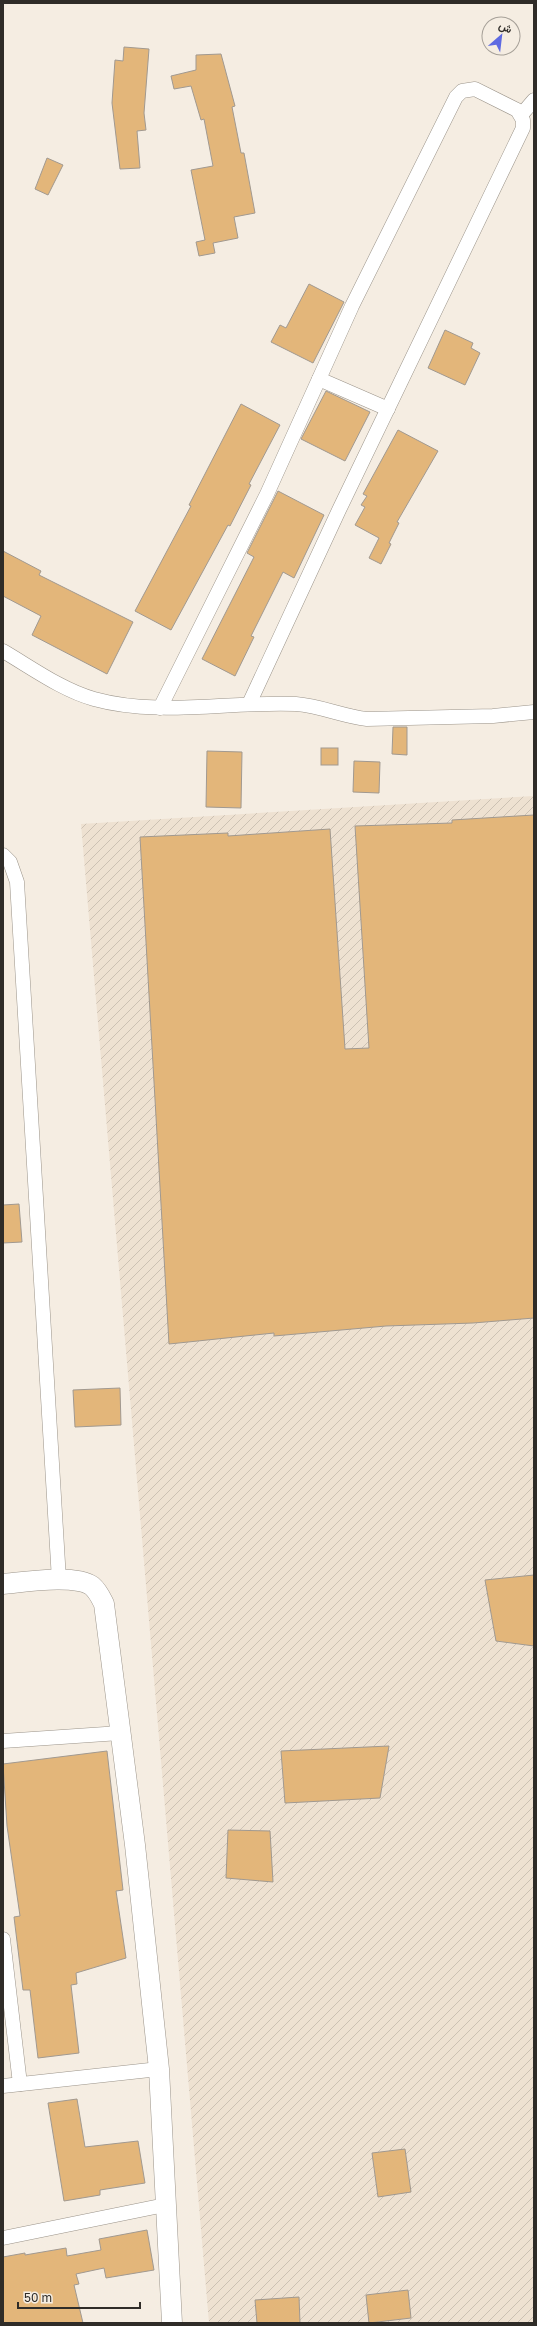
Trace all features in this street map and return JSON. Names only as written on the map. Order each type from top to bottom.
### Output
[{"type":"main road","points":[[3,1584],[59,1580],[82,1581],[92,1587],[100,1595],[104,1604],[136,1853],[158,2069],[172,2323]]},
{"type":"street","points":[[160,708],[267,494],[352,306],[456,97],[462,91],[475,90],[517,110],[522,114]]},
{"type":"street","points":[[249,704],[388,409],[518,141],[523,128],[522,114],[534,100]]},
{"type":"street","points":[[318,379],[388,409]]},
{"type":"street","points":[[3,651],[72,691],[94,699],[121,704],[160,708],[249,704],[319,707],[350,717],[367,719],[493,716],[534,712]]},
{"type":"street","points":[[5,863],[17,882],[59,1580]]},
{"type":"street","points":[[3,1741],[120,1733]]},
{"type":"street","points":[[3,1939],[20,2084]]},
{"type":"street","points":[[3,2086],[158,2069]]},
{"type":"street","points":[[3,2238],[165,2205]]},
{"type":"shaded area","points":[[534,796],[534,2323],[209,2323],[81,824]]},
{"type":"building","points":[[124,47],[149,49],[144,113],[146,130],[137,131],[140,168],[120,169],[112,103],[115,60],[123,61]]},
{"type":"building","points":[[221,54],[235,106],[232,107],[241,153],[244,153],[255,213],[234,217],[238,238],[213,243],[215,253],[199,256],[196,242],[205,240],[191,170],[213,166],[204,119],[201,120],[191,86],[174,89],[171,76],[196,70],[196,55]]},
{"type":"building","points":[[47,158],[63,165],[48,195],[35,189]]},
{"type":"building","points":[[309,284],[344,302],[313,363],[271,342],[280,325],[286,328]]},
{"type":"building","points":[[445,330],[473,343],[471,348],[480,353],[465,385],[428,368]]},
{"type":"building","points":[[326,391],[370,412],[345,461],[301,439]]},
{"type":"building","points":[[241,404],[280,425],[249,484],[251,485],[230,526],[228,525],[171,630],[135,611],[191,506],[189,505]]},
{"type":"building","points":[[398,430],[438,451],[397,522],[399,523],[389,543],[391,544],[381,564],[369,558],[379,538],[355,525],[365,507],[361,505],[367,496],[363,494]]},
{"type":"building","points":[[278,491],[324,515],[294,578],[283,572],[251,636],[254,637],[235,676],[202,659],[254,557],[247,553]]},
{"type":"building","points":[[3,551],[41,571],[39,575],[133,622],[107,674],[32,635],[41,616],[3,596]]},
{"type":"building","points":[[393,727],[407,727],[407,755],[392,754]]},
{"type":"building","points":[[321,748],[338,748],[338,765],[321,765]]},
{"type":"building","points":[[207,751],[242,752],[241,808],[206,807]]},
{"type":"building","points":[[354,761],[380,762],[379,793],[353,792]]},
{"type":"building","points":[[534,815],[534,1318],[473,1323],[386,1326],[274,1336],[274,1333],[169,1344],[140,837],[228,833],[228,836],[330,829],[345,1049],[369,1048],[355,826],[452,823],[452,820]]},
{"type":"building","points":[[19,1204],[22,1242],[3,1243],[3,1205]]},
{"type":"building","points":[[120,1388],[121,1425],[75,1427],[73,1390]]},
{"type":"building","points":[[534,1575],[534,1646],[496,1641],[485,1580]]},
{"type":"building","points":[[389,1746],[380,1798],[285,1803],[281,1751]]},
{"type":"building","points":[[107,1751],[123,1890],[116,1891],[126,1958],[76,1973],[77,1984],[71,1985],[79,2053],[38,2058],[30,1990],[23,1990],[14,1917],[20,1916],[7,1826],[3,1764]]},
{"type":"building","points":[[228,1830],[270,1831],[273,1882],[226,1878]]},
{"type":"building","points":[[77,2099],[85,2147],[138,2141],[145,2183],[100,2190],[100,2195],[64,2201],[48,2103]]},
{"type":"building","points":[[405,2149],[411,2192],[378,2197],[372,2153]]},
{"type":"building","points":[[147,2230],[154,2270],[106,2278],[104,2268],[76,2274],[79,2284],[74,2285],[83,2323],[3,2323],[3,2257],[66,2248],[67,2256],[101,2250],[99,2239]]},
{"type":"building","points":[[408,2290],[411,2318],[369,2323],[366,2295]]},
{"type":"building","points":[[299,2297],[300,2323],[257,2323],[255,2300]]}]
